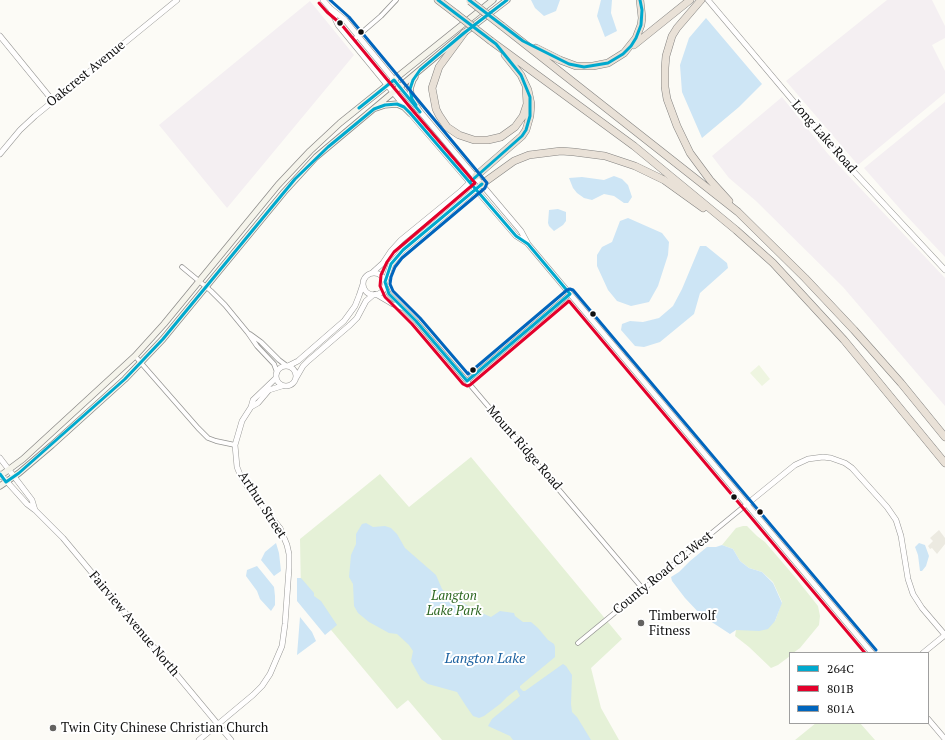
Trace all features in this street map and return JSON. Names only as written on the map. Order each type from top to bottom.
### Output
[{"type":"highway","points":[[438,0],[493,43],[634,146],[736,230],[773,263],[830,325],[945,462]]},
{"type":"highway","points":[[470,0],[738,212]]},
{"type":"highway","points":[[624,53],[631,46],[639,32],[642,18],[640,0]]},
{"type":"highway","points":[[523,41],[569,64],[584,67],[596,66],[608,63],[624,53],[690,0]]},
{"type":"highway","points":[[702,0],[676,28],[667,52],[664,68],[665,87],[672,114],[690,153],[710,180],[738,212],[795,268],[844,320],[901,383],[945,437]]},
{"type":"highway","points":[[464,33],[439,67],[432,88],[439,116],[447,127],[460,135],[474,140],[488,140],[501,137],[515,127],[523,116],[527,104],[526,87]]},
{"type":"highway","points":[[476,176],[517,141],[526,130],[529,123],[531,110],[530,97],[521,75],[493,43]]},
{"type":"highway","points":[[479,186],[514,161],[529,155],[562,152],[604,156],[634,166],[664,180],[736,230]]},
{"type":"main road","points":[[0,475],[23,459],[135,356],[161,328],[274,190],[298,163],[340,123],[493,0]]},
{"type":"main road","points":[[0,486],[29,465],[125,379],[163,339],[295,179],[328,147],[464,33],[507,0]]},
{"type":"main road","points":[[418,110],[412,99],[410,89],[413,80],[420,70]]},
{"type":"main road","points":[[374,109],[385,105],[397,104],[404,107],[410,113]]},
{"type":"street","name":"Oakcrest Avenue","points":[[0,154],[20,130],[53,101],[177,0]]},
{"type":"street","points":[[324,0],[330,8],[338,25],[410,113],[470,182],[479,186],[521,231],[528,244],[871,652]]},
{"type":"street","points":[[352,41],[381,16],[396,0]]},
{"type":"street","name":"Long Lake Road","points":[[708,0],[838,154],[945,270]]},
{"type":"street","points":[[330,8],[345,20],[418,110],[476,176],[479,186]]},
{"type":"street","points":[[0,36],[53,101]]},
{"type":"street","points":[[282,386],[276,378],[277,372],[281,367],[298,361],[344,321],[360,296],[366,276],[384,263],[391,251],[401,240],[476,176]]},
{"type":"street","points":[[251,407],[258,403],[269,390],[282,386],[291,386],[303,366],[350,325],[356,318],[366,300],[374,294],[382,291],[388,271],[398,255],[479,186]]},
{"type":"street","points":[[182,267],[206,287],[224,305],[257,346],[274,364],[277,372]]},
{"type":"street","points":[[373,272],[380,275],[385,283]]},
{"type":"street","name":"Mount Ridge Road","points":[[385,283],[389,294],[416,321],[643,589]]},
{"type":"street","points":[[363,284],[366,291],[374,294]]},
{"type":"street","name":"Mount Ridge Road","points":[[374,294],[403,308]]},
{"type":"street","points":[[467,381],[570,294]]},
{"type":"street","points":[[248,333],[261,342],[279,360],[294,369],[296,372],[296,378]]},
{"type":"street","points":[[135,356],[208,438],[235,445],[242,421],[251,407],[253,400],[276,378]]},
{"type":"street","name":"Arthur Street","points":[[199,740],[262,686],[270,674],[282,646],[285,624],[289,554],[284,536],[275,521],[252,494],[241,477],[237,467],[235,445]]},
{"type":"street","points":[[747,504],[802,461],[816,457],[823,457],[839,460],[849,465],[858,473],[891,513],[899,528],[908,578],[913,594],[922,608],[945,635],[924,652]]},
{"type":"street","name":"Fairview Avenue North","points":[[0,458],[32,500],[35,510]]},
{"type":"street","name":"Fairview Avenue North","points":[[0,475],[27,504],[63,538],[231,740]]},
{"type":"street","name":"County Road C2 West","points":[[578,643],[747,504]]},
{"type":"street","points":[[929,720],[945,739]]},
{"type":"shaded area","points":[[887,0],[932,0],[945,26],[945,38],[932,45],[945,71],[945,93],[858,165],[786,81]]},
{"type":"shaded area","points":[[310,1],[354,55],[227,208],[159,125]]},
{"type":"shaded area","points":[[782,97],[828,154],[945,278],[945,406],[843,287],[756,201],[729,178],[712,156]]},
{"type":"shaded area","points":[[945,102],[945,257],[864,168]]},
{"type":"shaded area","points":[[939,530],[945,538],[945,544],[937,554],[928,546],[933,541],[930,538]]},
{"type":"green space","points":[[759,365],[770,379],[762,386],[750,373]]},
{"type":"green space","name":"Langton Lake Park","points":[[471,457],[622,639],[591,668],[601,708],[619,740],[442,740],[408,700],[397,709],[301,594],[300,539],[380,474],[409,507]]},
{"type":"green space","points":[[747,526],[765,542],[818,606],[820,616],[819,625],[800,648],[794,652],[789,652],[789,657],[771,668],[735,636],[736,630],[746,630],[775,621],[782,602],[773,582],[762,572],[749,568],[740,561],[733,549],[722,545],[736,528]]},
{"type":"green space","points":[[815,724],[861,724],[875,740],[795,740]]},
{"type":"water","points":[[531,0],[560,0],[556,11],[544,16],[535,8]]},
{"type":"water","points":[[601,0],[612,0],[611,13],[617,31],[605,37],[597,16]]},
{"type":"water","points":[[706,18],[762,84],[739,107],[702,138],[682,92],[680,65],[689,38]]},
{"type":"water","points":[[614,176],[622,179],[628,185],[632,197],[628,203],[624,203],[614,196],[604,194],[592,200],[584,198],[573,188],[569,178],[582,177],[604,180]]},
{"type":"water","points":[[558,209],[566,212],[566,221],[554,231],[548,223],[549,210]]},
{"type":"water","points":[[628,218],[662,233],[669,242],[668,255],[658,286],[649,302],[631,306],[617,301],[608,290],[597,266],[597,255],[602,247],[612,242],[620,221]]},
{"type":"water","points":[[700,246],[706,246],[727,263],[728,268],[700,293],[694,314],[660,342],[644,347],[635,346],[621,330],[622,324],[630,321],[643,322],[659,318],[673,306],[682,289]]},
{"type":"water","name":"Langton Lake","points":[[366,523],[373,527],[385,526],[391,528],[397,534],[405,548],[436,575],[442,589],[446,593],[477,611],[491,617],[500,611],[514,613],[515,616],[523,622],[531,622],[538,628],[548,640],[554,644],[555,657],[520,686],[520,688],[525,691],[563,664],[566,666],[572,675],[572,712],[577,717],[591,740],[513,740],[510,736],[488,726],[492,719],[520,696],[517,690],[484,716],[479,718],[473,716],[457,692],[428,684],[421,679],[411,661],[413,651],[409,645],[397,634],[389,633],[369,622],[358,613],[354,606],[353,584],[349,577],[351,555],[356,544],[356,534],[362,524]]},
{"type":"water","points":[[276,543],[281,571],[274,576],[261,560],[265,552]]},
{"type":"water","points":[[919,543],[925,545],[929,556],[926,566],[922,571],[920,571],[918,555],[915,547]]},
{"type":"water","points":[[722,545],[733,549],[740,561],[749,568],[762,572],[773,583],[782,603],[775,621],[768,629],[759,631],[736,630],[730,634],[701,615],[672,581],[671,577],[679,572],[707,547]]},
{"type":"water","points":[[257,566],[274,587],[275,605],[271,611],[260,599],[257,591],[246,576],[247,570]]},
{"type":"water","points":[[297,578],[301,578],[314,593],[314,596],[321,601],[337,625],[325,635],[297,601]]},
{"type":"water","points":[[300,617],[312,632],[316,641],[297,655]]},
{"type":"transit line","name":"801A","points":[[330,0],[349,17],[487,183],[485,188],[402,258],[395,267],[391,277],[390,284],[393,291],[420,318],[468,374],[567,290],[573,290],[876,650]]},
{"type":"transit line","name":"264C","points":[[438,0],[496,44],[521,75],[530,97],[530,116],[526,130],[522,136],[470,182]]},
{"type":"transit line","name":"264C","points":[[469,0],[523,41],[569,64],[584,67],[608,63],[623,54],[631,46],[641,25],[642,10],[640,0]]},
{"type":"transit line","name":"264C","points":[[416,105],[412,99],[410,89],[413,80],[420,70],[464,33],[507,0]]},
{"type":"transit line","name":"801B","points":[[319,3],[341,24],[475,183],[394,252],[381,275],[380,286],[385,297],[412,324],[463,384],[467,386],[569,301],[864,652]]},
{"type":"transit line","name":"264C","points":[[359,108],[394,80],[420,112]]},
{"type":"transit line","name":"264C","points":[[0,474],[6,482],[19,473],[125,379],[163,339],[295,179],[328,147],[374,109],[385,105],[397,104],[404,107],[410,113],[516,236],[528,244],[570,294]]},
{"type":"transit line","name":"264C","points":[[467,381],[416,321],[389,294],[385,282],[391,264],[403,250],[482,184]]},
{"type":"transit line","name":"264C","points":[[467,381],[570,294]]},
{"type":"place","name":"Timberwolf Fitness","points":[[641,623]]},
{"type":"place","name":"Twin City Chinese Christian Church","points":[[53,728]]}]
